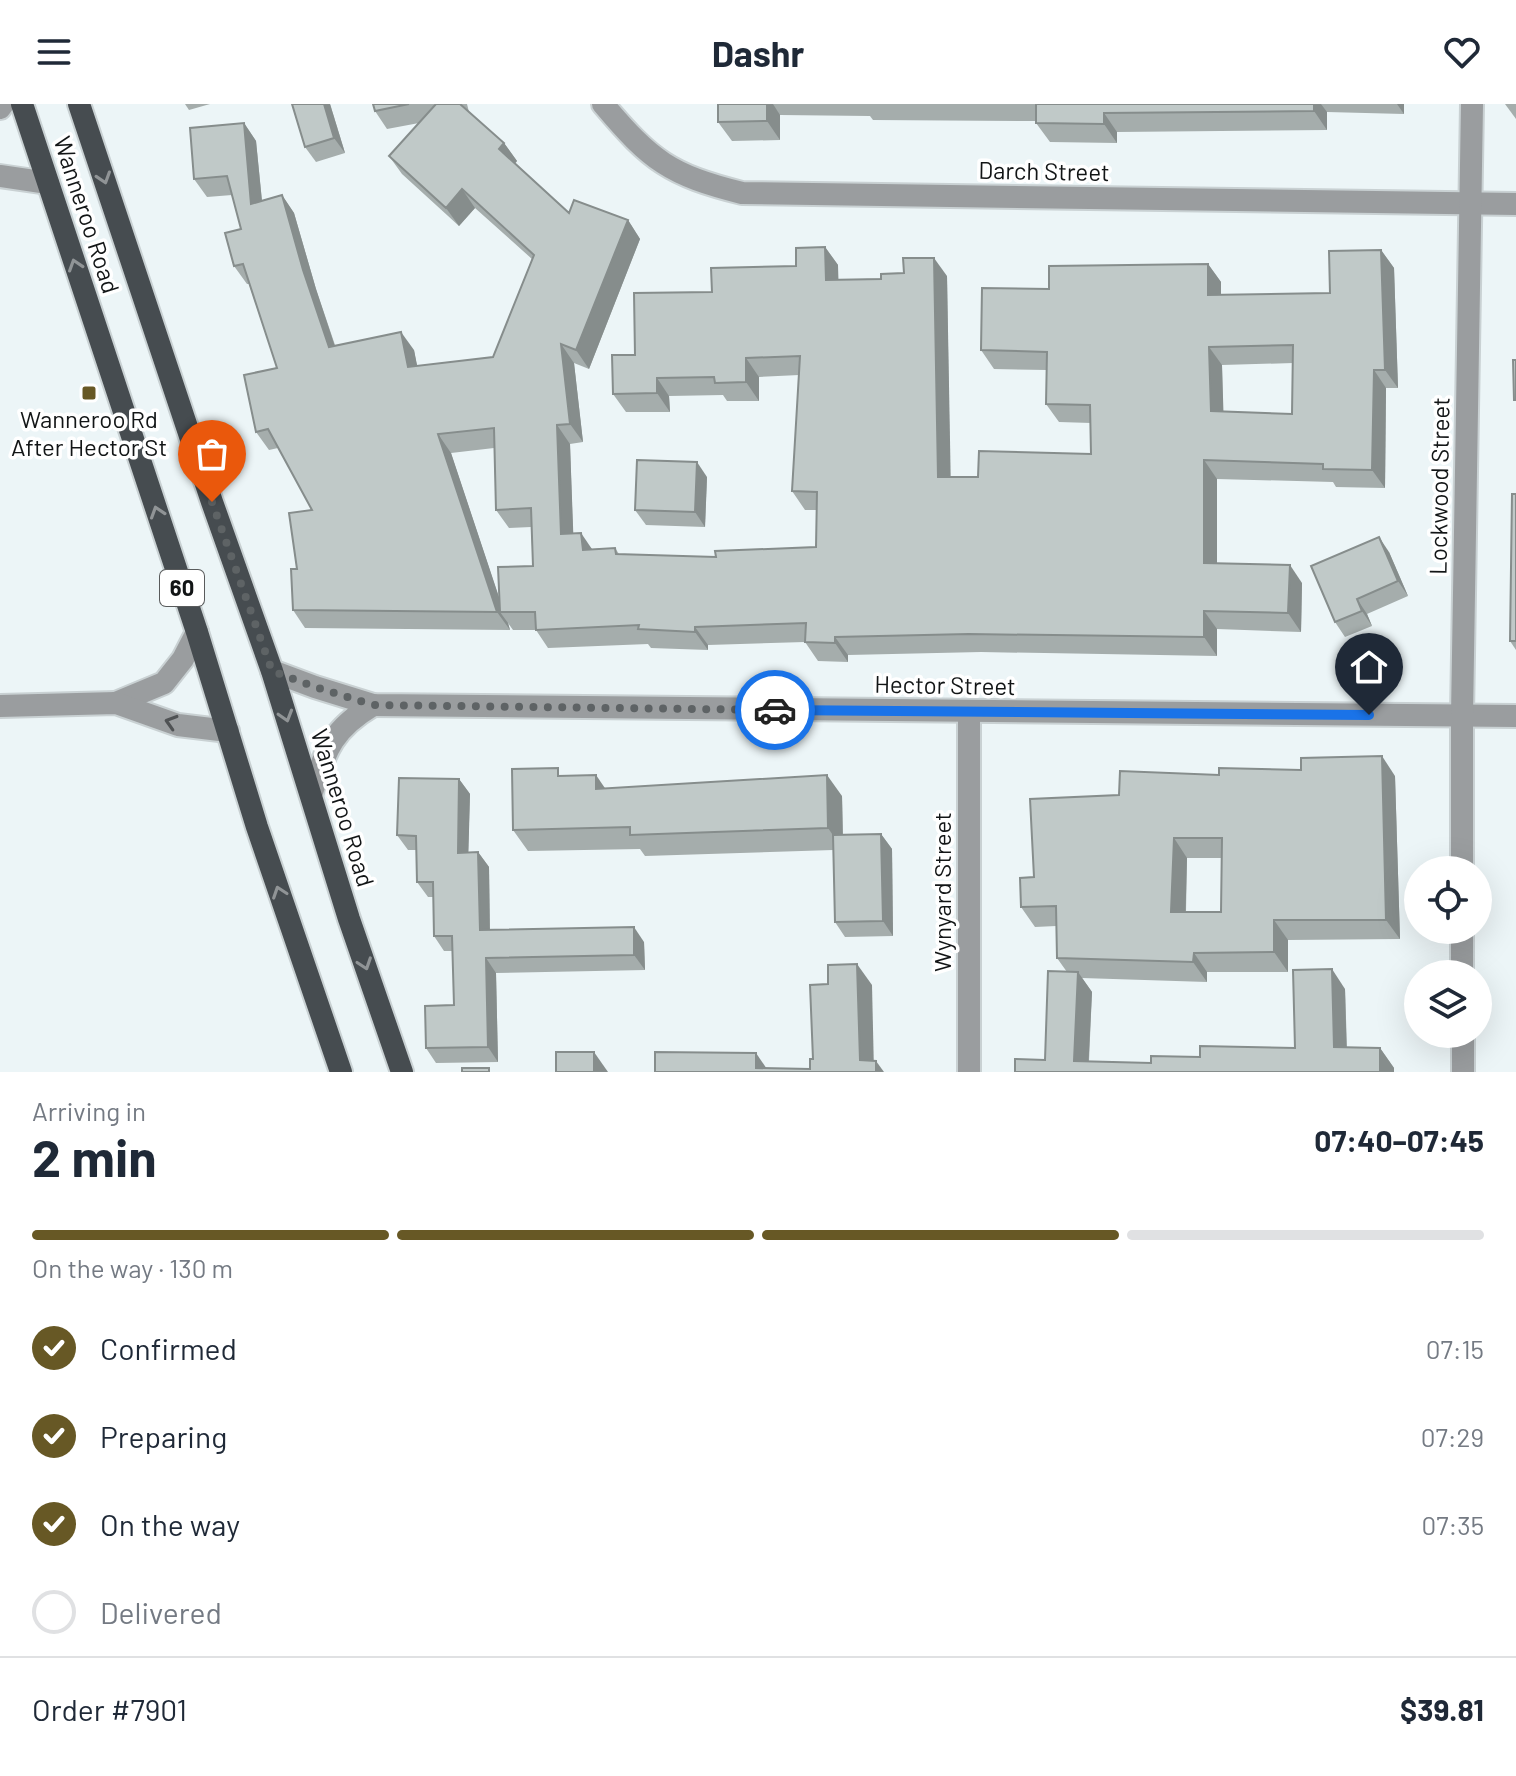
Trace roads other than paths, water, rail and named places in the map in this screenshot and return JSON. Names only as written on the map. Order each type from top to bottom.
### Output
[{"type":"highway","name":"Wanneroo Road","points":[[22,104],[197,632],[262,841],[341,1072]]},
{"type":"highway","name":"Wanneroo Road","points":[[79,104],[272,671],[349,919],[402,1072]]},
{"type":"street","name":"Darch Street","points":[[603,104],[628,134],[661,165],[697,182],[742,193],[1516,204]]},
{"type":"street","name":"Lockwood Street","points":[[1462,856],[1472,104]]},
{"type":"street","points":[[0,176],[48,183]]},
{"type":"street","points":[[116,703],[164,683],[183,659],[197,632]]},
{"type":"street","name":"Hector Street","points":[[272,671],[373,705],[1516,716]]},
{"type":"street","points":[[0,706],[116,703],[178,725],[228,731]]},
{"type":"street","points":[[311,795],[330,742],[351,718],[373,705]]},
{"type":"street","name":"Wynyard Street","points":[[969,712],[969,1072]]},
{"type":"street","points":[[1463,1048],[1463,1072]]},
{"type":"place","name":"Wanneroo Rd After Hector St","points":[[89,393]]}]
